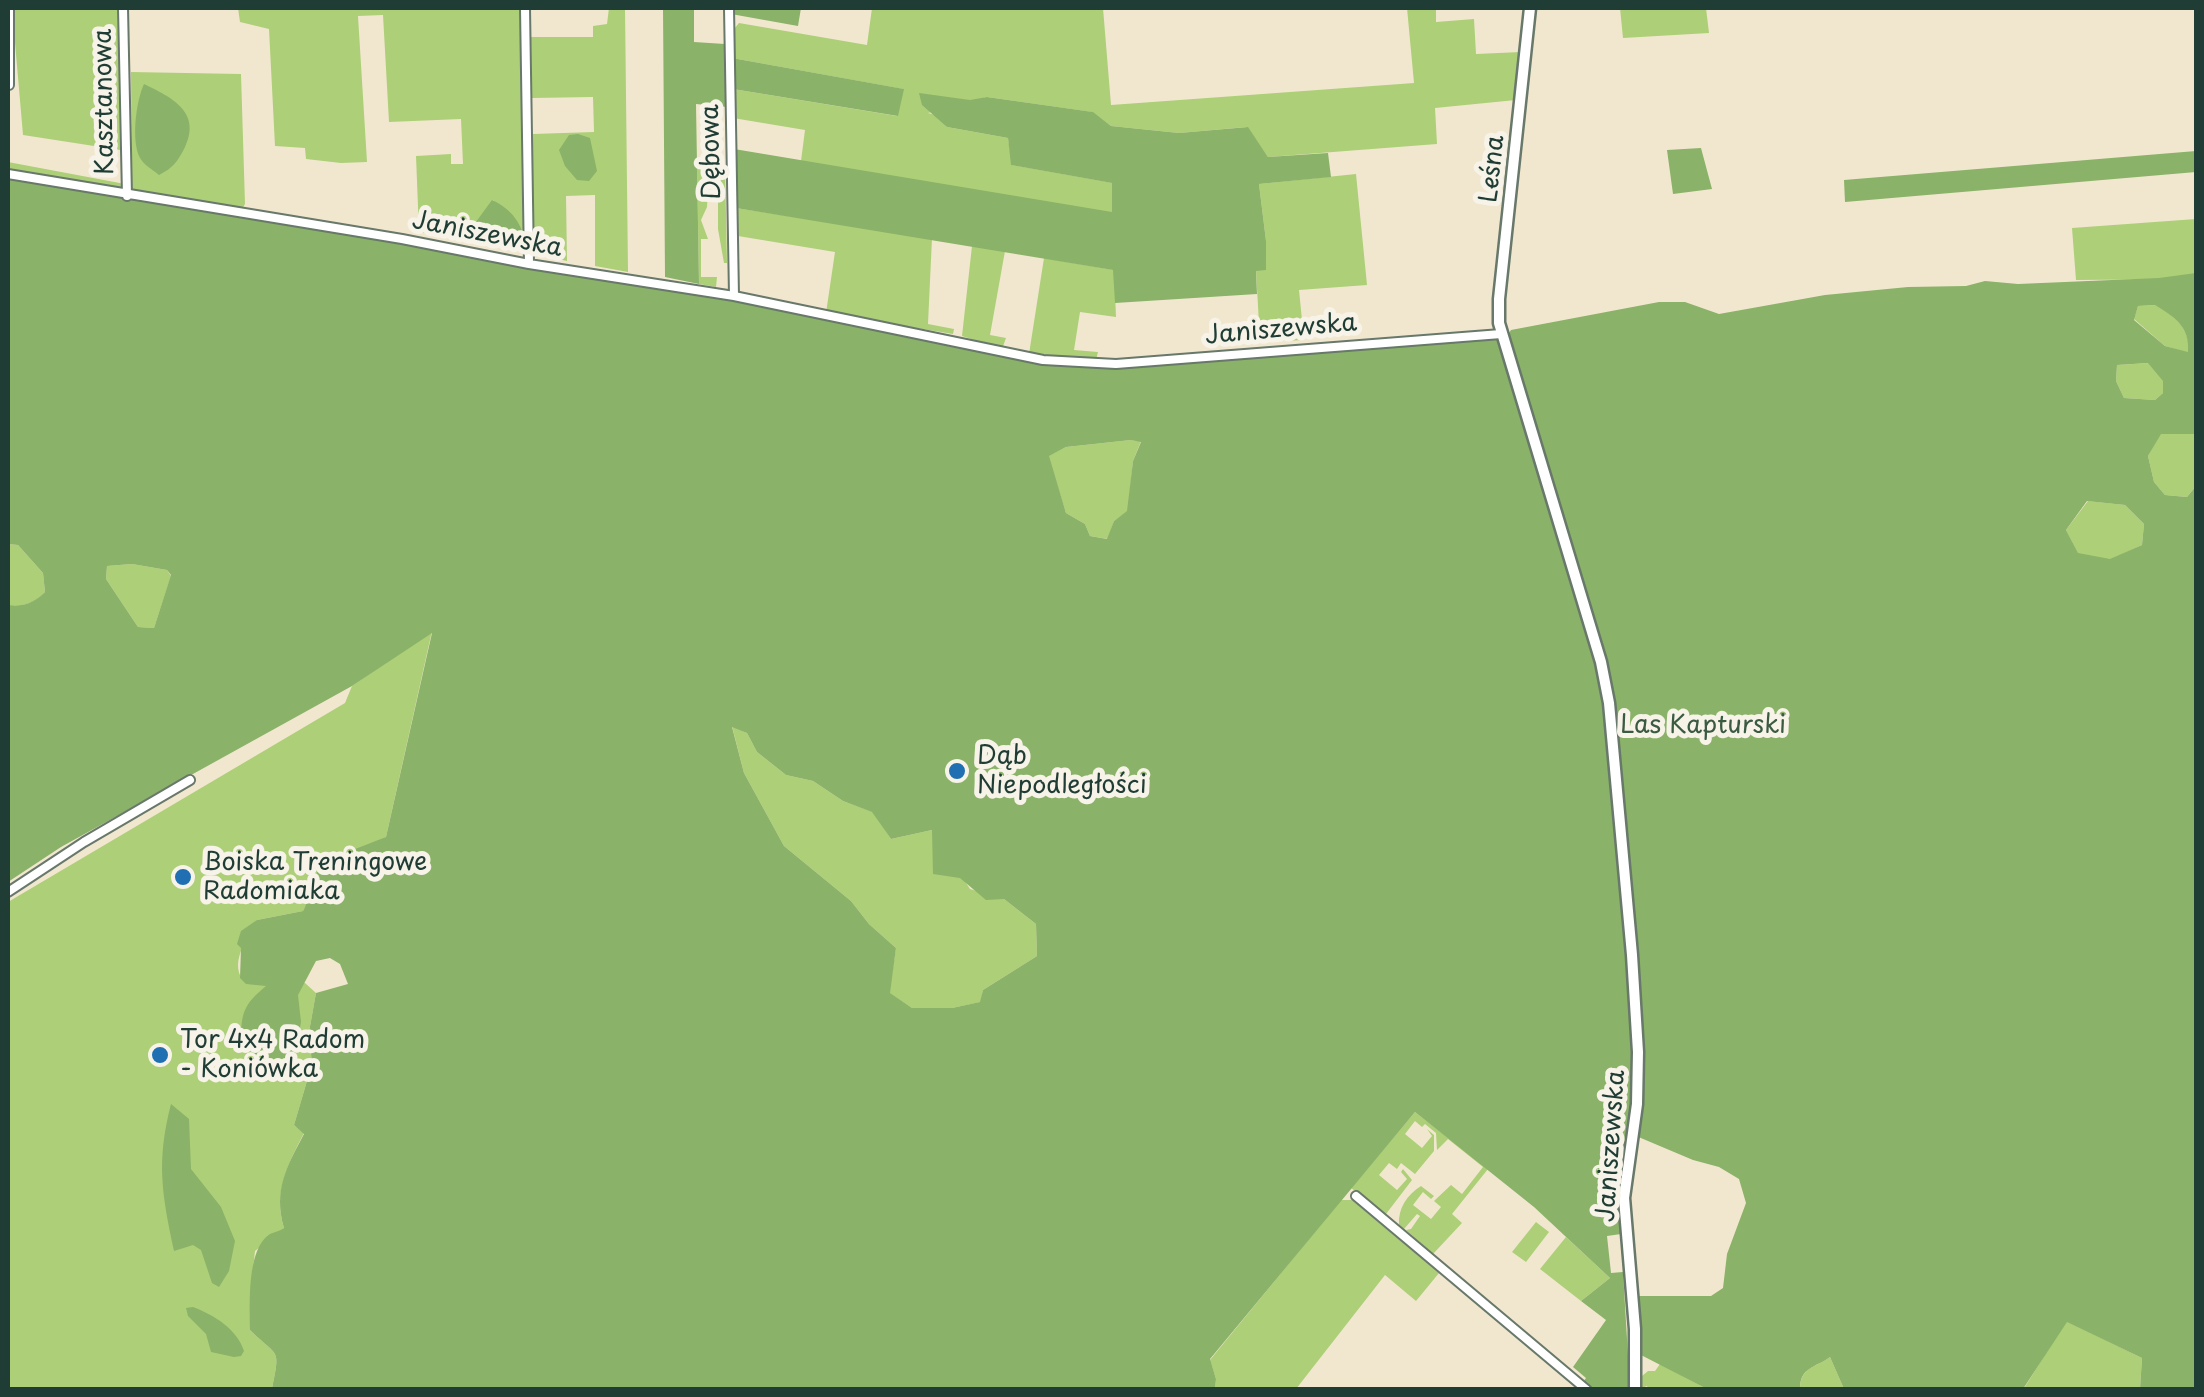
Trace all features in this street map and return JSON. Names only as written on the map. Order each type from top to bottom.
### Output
[{"type":"street","points":[[8,8],[9,85]]},
{"type":"street","name":"Kasztanowa","points":[[123,8],[127,196]]},
{"type":"street","points":[[526,8],[529,264]]},
{"type":"street","name":"Dębowa","points":[[729,8],[734,296]]},
{"type":"street","name":"Leśna","points":[[1502,334],[1499,299],[1530,8]]},
{"type":"street","name":"Janiszewska","points":[[8,174],[734,296],[977,344],[1018,356],[1092,364],[1502,334],[1601,662],[1611,722],[1638,1052],[1637,1104],[1624,1198],[1636,1390]]},
{"type":"street","points":[[8,892],[190,780]]},
{"type":"street","points":[[1356,1196],[1587,1390]]},
{"type":"green space","points":[[12,8],[119,8],[120,150],[23,135]]},
{"type":"green space","points":[[238,8],[522,8],[527,245],[493,200],[466,238],[471,240],[419,232],[416,156],[451,154],[451,164],[463,164],[461,119],[389,122],[383,15],[358,16],[367,162],[341,163],[306,159],[305,148],[275,146],[269,29],[240,22]]},
{"type":"green space","points":[[609,8],[625,8],[628,272],[595,266],[595,195],[566,196],[567,261],[533,253],[533,134],[594,132],[593,97],[532,98],[531,37],[593,37],[593,26],[607,24]]},
{"type":"green space","points":[[663,8],[694,8],[694,42],[725,44],[727,107],[696,104],[699,284],[665,277]]},
{"type":"green space","points":[[731,8],[801,8],[798,26],[731,14]]},
{"type":"green space","points":[[872,8],[1103,8],[1111,105],[1414,83],[1407,8],[1436,8],[1436,22],[1474,19],[1476,54],[1521,52],[1516,100],[1435,108],[1437,144],[1268,157],[1247,127],[1179,133],[1111,126],[1092,112],[987,97],[928,113],[939,116],[947,127],[1008,138],[1012,165],[1113,183],[1112,213],[801,161],[805,130],[733,118],[733,89],[897,116],[903,89],[732,58],[734,29],[739,23],[867,45]]},
{"type":"green space","points":[[1620,8],[1706,8],[1709,33],[1623,38]]},
{"type":"green space","points":[[732,58],[904,89],[898,116],[733,89]]},
{"type":"green space","points":[[131,72],[241,74],[245,204],[242,209],[132,193]]},
{"type":"green space","points":[[144,84],[173,100],[190,124],[180,156],[159,175],[142,161],[137,151],[137,110]]},
{"type":"green space","points":[[919,93],[970,100],[987,97],[1093,112],[1111,126],[1179,133],[1248,127],[1268,157],[1328,153],[1331,177],[1259,184],[1266,270],[1256,271],[1257,294],[1115,303],[1113,270],[736,208],[734,149],[1112,212],[1112,183],[1011,165],[1008,138],[947,127],[922,105]]},
{"type":"green space","points":[[569,135],[590,138],[597,171],[589,181],[577,180],[565,166],[559,150]]},
{"type":"green space","points":[[1701,148],[1712,189],[1673,194],[1667,150]]},
{"type":"green space","points":[[2196,151],[2196,172],[1845,202],[1844,180]]},
{"type":"green space","points":[[8,162],[125,184],[120,191],[8,172]]},
{"type":"green space","points":[[697,164],[725,167],[727,263],[718,229],[718,186],[708,188],[707,207],[701,220],[708,239],[701,239],[701,277],[717,277],[716,287],[699,284]]},
{"type":"green space","points":[[1356,174],[1367,285],[1299,290],[1304,340],[1260,342],[1256,270],[1266,269],[1266,241],[1259,184]]},
{"type":"green space","name":"Las Kapturski","points":[[8,179],[586,272],[1007,358],[1112,366],[1485,340],[1508,335],[1511,330],[1659,302],[1685,302],[1719,314],[1825,295],[1908,287],[1966,286],[1985,281],[2018,284],[2159,278],[2196,273],[2196,439],[2194,434],[2161,434],[2148,456],[2154,482],[2165,495],[2187,497],[2196,486],[2196,1389],[2140,1389],[2142,1358],[2067,1322],[2023,1389],[1844,1389],[1830,1357],[1806,1372],[1800,1389],[1707,1389],[1641,1355],[1637,1296],[1711,1296],[1723,1288],[1727,1254],[1746,1203],[1739,1179],[1719,1167],[1629,1133],[1621,1234],[1607,1236],[1611,1273],[1623,1272],[1630,1389],[1578,1389],[1586,1378],[1573,1367],[1606,1320],[1581,1301],[1610,1278],[1534,1207],[1415,1112],[1210,1359],[1215,1389],[272,1389],[275,1354],[250,1330],[253,1265],[262,1241],[284,1228],[281,1190],[304,1134],[294,1125],[312,1064],[309,1032],[316,993],[348,984],[340,964],[330,958],[316,961],[298,995],[301,1022],[295,1055],[281,1061],[266,1059],[241,1043],[245,1010],[266,986],[246,984],[240,978],[241,948],[237,944],[241,931],[257,920],[303,911],[313,878],[330,862],[386,837],[432,633],[352,686],[61,847],[8,882],[8,605],[28,603],[45,592],[43,573],[18,545],[8,544]],"holes":[[[2155,305],[2175,319],[2184,329],[2188,352],[2165,346],[2134,320],[2138,306]],[[2148,363],[2163,381],[2163,393],[2155,400],[2124,398],[2116,381],[2117,365]],[[1141,442],[1133,461],[1127,511],[1114,521],[1107,539],[1090,536],[1085,524],[1066,513],[1049,456],[1066,447]],[[2087,501],[2125,505],[2144,524],[2142,545],[2110,559],[2078,553],[2066,530]],[[132,564],[167,570],[171,575],[154,628],[138,627],[106,579],[107,566]],[[732,727],[747,733],[757,752],[786,775],[813,781],[843,801],[872,812],[891,839],[932,830],[933,874],[960,878],[986,900],[1004,899],[1036,924],[1037,956],[983,990],[980,1002],[952,1008],[912,1008],[890,993],[896,948],[851,901],[784,846],[744,773]]]},
{"type":"green space","points":[[492,200],[515,218],[527,246],[518,251],[465,237]]},
{"type":"green space","points":[[736,208],[932,238],[928,324],[954,329],[953,334],[826,313],[835,252],[738,236]]},
{"type":"green space","points":[[2196,219],[2196,279],[2076,280],[2072,228]]},
{"type":"green space","points":[[972,246],[1005,251],[990,335],[1006,338],[1002,349],[962,336]]},
{"type":"green space","points":[[1044,258],[1114,270],[1116,317],[1080,312],[1074,350],[1098,352],[1096,360],[1029,354]]},
{"type":"green space","points":[[2156,305],[2180,324],[2189,353],[2165,346],[2134,319],[2138,306]]},
{"type":"green space","points":[[2149,363],[2164,381],[2163,393],[2155,400],[2124,398],[2116,381],[2117,365]]},
{"type":"green space","points":[[2160,434],[2194,434],[2196,486],[2187,497],[2165,495],[2154,482],[2148,456]]},
{"type":"green space","points":[[1141,441],[1133,461],[1128,511],[1114,521],[1108,539],[1090,536],[1085,524],[1066,513],[1048,456],[1066,447]]},
{"type":"green space","points":[[2088,501],[2125,505],[2144,524],[2142,545],[2110,560],[2078,554],[2066,530]]},
{"type":"green space","points":[[8,544],[18,545],[43,573],[45,592],[28,604],[8,605]]},
{"type":"green space","points":[[132,564],[167,570],[171,576],[154,628],[138,627],[106,579],[107,566]]},
{"type":"green space","points":[[432,631],[386,837],[307,883],[307,905],[303,911],[257,920],[238,960],[246,983],[305,983],[316,993],[309,1032],[312,1064],[294,1125],[304,1133],[281,1190],[284,1228],[255,1251],[250,1330],[275,1354],[272,1389],[8,1390],[8,902],[345,703],[352,686]]},
{"type":"green space","points":[[732,726],[747,733],[757,752],[786,775],[813,781],[843,801],[873,812],[891,839],[932,830],[970,889],[1004,899],[1036,924],[1037,956],[983,990],[981,1002],[952,1008],[912,1008],[889,993],[896,948],[851,901],[784,846],[744,773]]},
{"type":"green space","points":[[171,1104],[189,1119],[191,1169],[221,1207],[235,1241],[229,1271],[219,1287],[212,1283],[201,1250],[193,1245],[174,1251],[162,1178],[163,1143]]},
{"type":"green space","points":[[1415,1112],[1488,1169],[1452,1214],[1462,1223],[1433,1254],[1406,1230],[1420,1216],[1417,1214],[1404,1229],[1399,1225],[1404,1202],[1421,1186],[1434,1196],[1431,1199],[1423,1192],[1413,1205],[1431,1219],[1441,1207],[1434,1201],[1451,1185],[1462,1194],[1483,1167],[1448,1139],[1437,1150],[1436,1133],[1415,1121],[1405,1134],[1422,1148],[1432,1136],[1427,1129],[1434,1135],[1434,1151],[1415,1174],[1401,1163],[1397,1169],[1389,1163],[1379,1175],[1397,1190],[1407,1179],[1403,1169],[1412,1180],[1386,1214],[1351,1188]]},
{"type":"green space","points":[[1341,1200],[1352,1200],[1439,1273],[1416,1301],[1385,1275],[1296,1389],[1215,1389],[1210,1360]]},
{"type":"green space","points":[[1536,1222],[1549,1232],[1526,1262],[1512,1252]]},
{"type":"green space","points":[[1566,1237],[1610,1278],[1581,1301],[1540,1269]]},
{"type":"green space","points":[[193,1307],[230,1330],[241,1343],[241,1356],[211,1352],[206,1334],[188,1316],[186,1308]]},
{"type":"green space","points":[[2066,1321],[2142,1358],[2140,1389],[2023,1390]]},
{"type":"green space","points":[[1830,1357],[1844,1389],[1800,1390],[1806,1372]]},
{"type":"green space","points":[[1660,1364],[1707,1389],[1639,1389],[1642,1376],[1655,1371]]},
{"type":"place","name":"Dąb Niepodległości","points":[[957,771]]},
{"type":"place","name":"Boiska Treningowe Radomiaka","points":[[183,877]]},
{"type":"place","name":"Tor 4x4 Radom - Koniówka","points":[[160,1055]]}]
